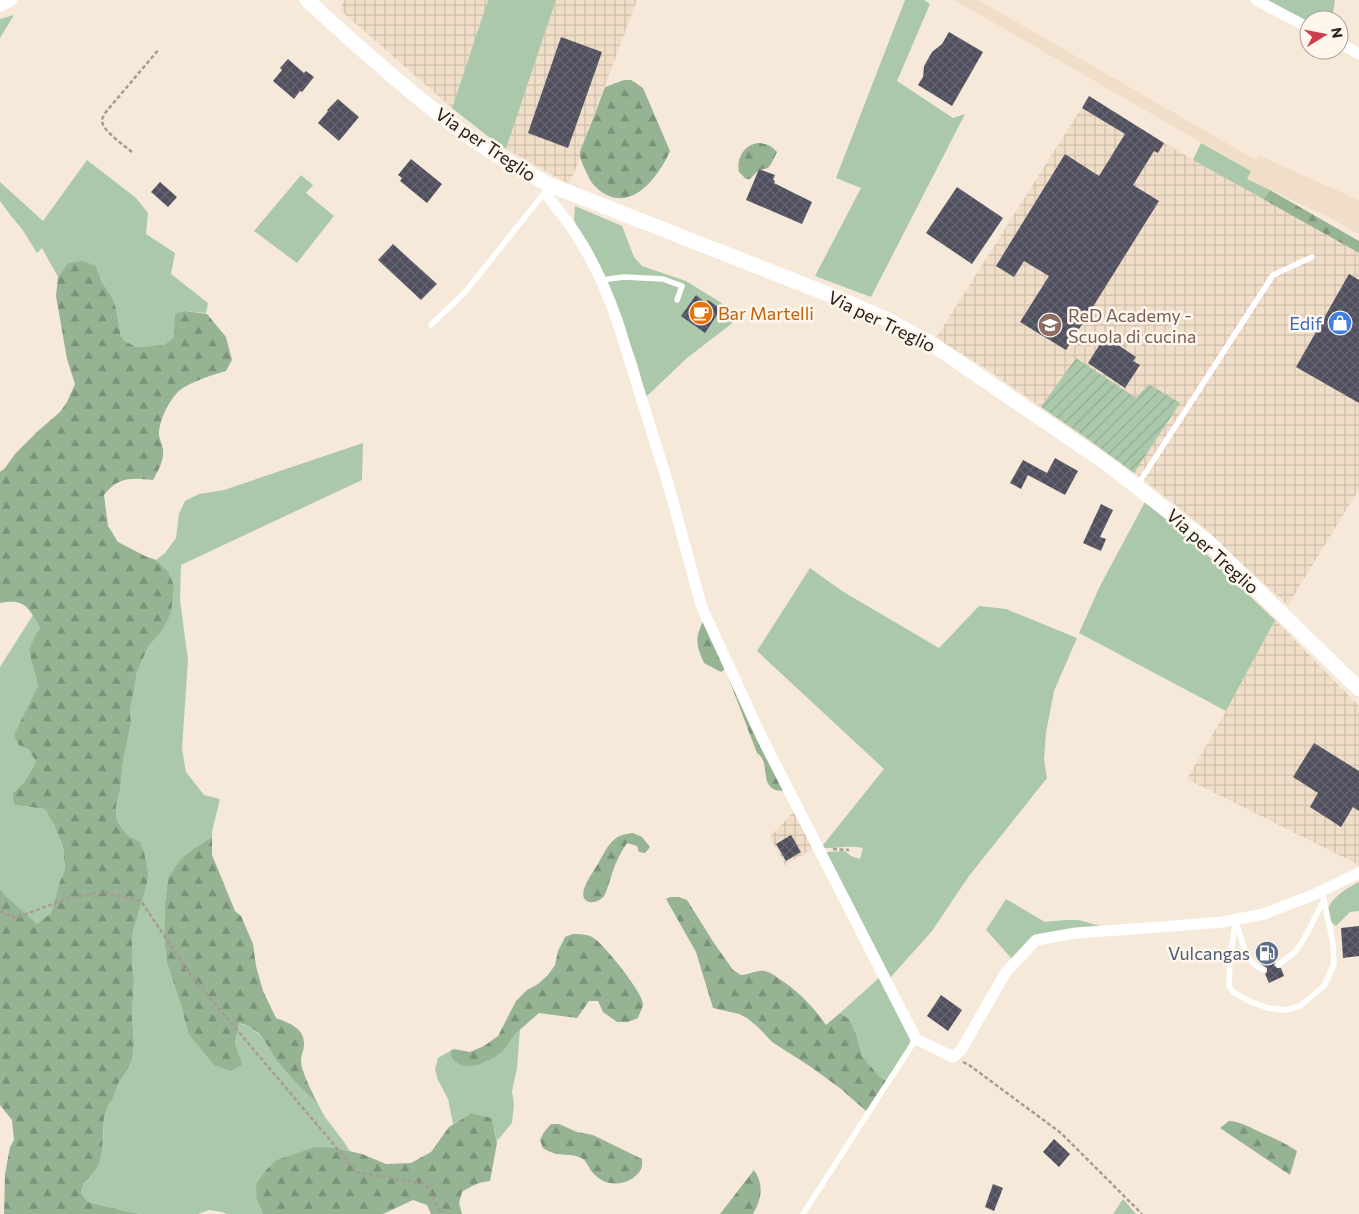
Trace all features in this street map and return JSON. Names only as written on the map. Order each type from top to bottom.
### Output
[{"type":"main road","name":"Via per Treglio","points":[[307,0],[419,97],[468,136],[510,164],[550,185],[829,294],[888,320],[932,344],[1103,461],[1210,544],[1359,689]]},
{"type":"street","points":[[0,6],[12,0]]},
{"type":"street","points":[[1256,0],[1299,23]]},
{"type":"street","points":[[550,185],[549,198],[580,239],[601,280],[617,320],[669,487],[702,606],[762,738],[916,1039],[953,1057],[961,1050],[1006,972],[1036,940],[1076,933],[1222,922],[1264,914],[1323,895],[1359,873]]},
{"type":"lane","points":[[431,325],[466,291],[550,185]]},
{"type":"lane","points":[[1137,486],[1273,275],[1312,257]]},
{"type":"lane","points":[[601,280],[624,277],[663,279],[682,286],[677,300]]},
{"type":"lane","points":[[1236,919],[1230,957],[1229,986],[1233,992],[1268,1008],[1284,1010],[1300,1006],[1324,986],[1334,964],[1333,942],[1323,895]]},
{"type":"lane","points":[[1279,964],[1295,952],[1311,926],[1323,895]]},
{"type":"lane","points":[[1236,919],[1241,940],[1248,957],[1263,970]]},
{"type":"lane","points":[[803,1214],[916,1039]]},
{"type":"path","points":[[132,152],[107,132],[102,121],[105,113],[159,49]]},
{"type":"path","points":[[0,911],[15,918],[69,898],[103,892],[141,901],[189,973],[357,1172],[426,1184],[441,1214]]},
{"type":"path","points":[[953,1057],[969,1065],[1061,1133],[1142,1214]]},
{"type":"shaded area","points":[[344,0],[488,0],[452,108],[340,10]]},
{"type":"shaded area","points":[[556,0],[637,0],[580,152],[581,157],[569,184],[506,149]]},
{"type":"shaded area","points":[[954,0],[978,0],[1256,160],[1259,155],[1359,200],[1359,234],[1326,216],[1247,179],[1251,171]]},
{"type":"shaded area","points":[[1089,96],[1164,143],[1359,253],[1359,489],[1288,605],[1207,530],[1129,468],[985,368],[936,338]]},
{"type":"shaded area","points":[[1275,620],[1359,706],[1359,865],[1187,779]]},
{"type":"shaded area","points":[[795,810],[814,848],[785,865],[770,837]]},
{"type":"green space","points":[[488,0],[556,0],[506,149],[452,108]]},
{"type":"green space","points":[[905,0],[924,0],[930,4],[897,81],[953,118],[965,114],[871,297],[815,276],[861,188],[836,178]]},
{"type":"green space","points":[[1265,0],[1335,0],[1334,10],[1299,10],[1299,18]]},
{"type":"green space","points":[[14,15],[0,38],[0,19]]},
{"type":"green space","points":[[624,80],[631,80],[643,88],[670,151],[660,170],[645,188],[626,198],[616,198],[602,192],[592,182],[582,162],[580,152],[605,87]]},
{"type":"green space","points":[[759,143],[770,146],[777,152],[768,168],[759,170],[750,179],[746,179],[739,172],[740,157],[750,146]]},
{"type":"green space","points":[[1201,143],[1251,171],[1247,179],[1270,190],[1263,199],[1193,160]]},
{"type":"green space","points":[[87,160],[136,198],[148,213],[146,234],[175,253],[171,274],[208,303],[206,313],[185,311],[174,337],[164,345],[136,347],[125,341],[121,336],[112,297],[102,282],[96,266],[68,263],[58,277],[42,248],[37,253],[22,229],[0,201],[0,182],[43,221]]},
{"type":"green space","points":[[301,175],[313,185],[306,193],[334,216],[297,263],[254,231]]},
{"type":"green space","points":[[1270,190],[1359,241],[1359,253],[1263,199]]},
{"type":"green space","points":[[575,206],[622,226],[634,257],[642,266],[686,281],[720,302],[739,318],[687,358],[646,397],[637,363],[617,310],[574,220]]},
{"type":"green space","points":[[83,261],[96,266],[102,282],[112,297],[121,336],[125,341],[136,347],[164,345],[174,337],[175,314],[185,311],[207,314],[226,337],[232,360],[226,371],[188,385],[174,396],[163,416],[159,430],[163,458],[153,480],[132,479],[120,481],[104,495],[108,526],[118,542],[156,560],[168,571],[174,586],[171,613],[161,632],[148,647],[137,672],[130,710],[131,723],[116,806],[117,821],[128,836],[140,842],[148,873],[147,883],[133,931],[132,966],[134,980],[132,1016],[134,1042],[132,1059],[119,1082],[104,1118],[100,1160],[96,1170],[84,1183],[81,1193],[88,1202],[141,1214],[4,1214],[5,1174],[10,1147],[14,1140],[12,1120],[0,1105],[0,889],[37,924],[51,913],[65,869],[63,847],[45,809],[14,805],[12,794],[25,781],[36,762],[29,750],[19,745],[14,735],[38,686],[29,650],[40,628],[33,615],[21,603],[0,603],[0,472],[38,431],[60,412],[75,384],[67,359],[56,296],[58,277],[68,263]]},
{"type":"green space","points":[[1076,358],[1136,398],[1149,384],[1180,403],[1134,473],[1041,407]]},
{"type":"green space","points":[[363,443],[362,480],[181,565],[180,600],[188,660],[182,749],[186,772],[204,795],[220,799],[212,837],[196,847],[168,878],[164,937],[167,963],[188,1033],[235,1044],[239,1023],[252,1028],[265,1040],[281,1066],[318,1104],[325,1117],[350,1151],[336,1148],[257,1200],[263,1214],[227,1214],[209,1210],[198,1214],[141,1214],[88,1202],[81,1193],[84,1183],[96,1170],[103,1139],[104,1118],[119,1082],[125,1074],[134,1042],[132,946],[137,915],[128,836],[117,821],[116,806],[131,723],[130,710],[137,672],[148,647],[161,632],[168,571],[156,560],[165,553],[176,538],[179,514],[185,501],[199,494],[224,490]]},
{"type":"green space","points":[[1146,500],[1275,620],[1226,711],[1079,633],[1100,586]]},
{"type":"green space","points":[[810,568],[842,591],[939,648],[979,606],[1006,609],[1077,638],[1054,691],[1046,733],[1044,760],[1047,778],[969,876],[932,931],[890,978],[826,852],[845,851],[851,856],[860,859],[863,848],[824,848],[823,845],[884,769],[757,651]]},
{"type":"green space","points":[[33,615],[40,628],[35,636],[34,671],[38,686],[29,706],[19,745],[29,750],[36,762],[25,781],[12,794],[14,805],[45,809],[63,847],[65,869],[51,913],[37,925],[0,889],[0,667]]},
{"type":"green space","points":[[705,617],[784,791],[775,790],[767,782],[762,758],[757,753],[725,669],[721,672],[704,663],[697,640]]},
{"type":"green space","points":[[633,833],[642,837],[650,847],[645,853],[639,852],[637,846],[627,843],[616,864],[604,896],[596,902],[587,901],[583,894],[584,889],[588,879],[607,849],[617,837]]},
{"type":"green space","points":[[212,837],[212,855],[235,911],[241,916],[253,944],[256,966],[263,991],[276,1018],[299,1030],[304,1039],[301,1058],[302,1065],[318,1104],[282,1067],[265,1040],[248,1026],[239,1023],[235,1044],[242,1064],[231,1071],[214,1065],[188,1033],[167,963],[164,937],[168,878],[180,860]]},
{"type":"green space","points":[[1359,882],[1359,911],[1350,912],[1336,926],[1330,920],[1329,906],[1346,889]]},
{"type":"green space","points":[[679,897],[687,900],[733,970],[741,975],[761,971],[772,974],[805,999],[826,1025],[840,1013],[850,1020],[862,1056],[879,1076],[886,1081],[866,1111],[841,1089],[772,1042],[747,1018],[739,1014],[713,1008],[696,952],[666,899]]},
{"type":"green space","points":[[1006,899],[1045,922],[1079,920],[1100,926],[1057,932],[1013,960],[986,930]]},
{"type":"green space","points":[[573,934],[593,937],[623,970],[637,990],[643,1004],[638,1018],[628,1022],[617,1022],[603,1012],[598,1001],[589,1001],[577,1018],[539,1013],[515,1034],[505,1049],[495,1057],[478,1065],[463,1066],[452,1059],[450,1051],[454,1049],[470,1052],[484,1046],[498,1036],[516,1001],[527,990],[538,984],[548,975],[555,965],[558,951],[565,937]]},
{"type":"green space","points":[[880,977],[911,1038],[909,1045],[886,1081],[879,1076],[862,1056],[850,1020],[840,1013]]},
{"type":"green space","points":[[520,1029],[517,1068],[512,1091],[514,1105],[512,1123],[497,1141],[492,1118],[471,1113],[453,1124],[448,1099],[435,1070],[438,1058],[450,1051],[452,1059],[505,1049]]},
{"type":"green space","points":[[471,1113],[492,1118],[497,1143],[490,1181],[482,1182],[462,1192],[459,1203],[462,1214],[431,1214],[427,1205],[413,1200],[383,1214],[263,1214],[257,1200],[256,1185],[266,1170],[277,1160],[315,1147],[336,1148],[362,1154],[386,1164],[411,1163],[431,1152],[449,1127]]},
{"type":"green space","points":[[1229,1121],[1246,1126],[1280,1141],[1297,1151],[1290,1175],[1220,1128]]},
{"type":"green space","points":[[551,1124],[559,1124],[577,1132],[593,1135],[642,1159],[641,1170],[633,1178],[622,1183],[611,1183],[601,1180],[592,1172],[583,1159],[576,1156],[553,1153],[543,1148],[540,1140]]},
{"type":"green space","points":[[754,1170],[761,1192],[753,1214],[720,1214]]},
{"type":"green space","points":[[1123,1199],[1136,1214],[1113,1214]]},
{"type":"building","points":[[949,32],[983,52],[952,106],[918,85],[923,77],[924,66],[932,52],[942,44]]},
{"type":"building","points":[[561,37],[602,52],[568,148],[528,133]]},
{"type":"building","points":[[288,59],[304,73],[306,71],[314,77],[294,99],[273,81],[282,70],[280,68]]},
{"type":"building","points":[[1089,96],[1164,143],[1158,153],[1154,151],[1133,185],[1159,201],[1066,350],[1020,322],[1049,276],[1024,261],[1014,277],[996,266],[1065,154],[1099,176],[1125,134],[1082,108]]},
{"type":"building","points":[[338,99],[359,117],[339,141],[318,123]]},
{"type":"building","points":[[411,159],[442,184],[427,203],[400,181],[402,178],[398,175]]},
{"type":"building","points":[[759,169],[775,175],[774,183],[812,202],[802,224],[746,200]]},
{"type":"building","points":[[160,182],[177,197],[168,207],[151,192]]},
{"type":"building","points":[[957,187],[1003,218],[972,264],[926,233]]},
{"type":"building","points":[[393,244],[437,284],[421,300],[378,260]]},
{"type":"building","name":"Edif","points":[[1349,274],[1359,280],[1359,403],[1296,367]]},
{"type":"building","name":"Bar Martelli","points":[[696,295],[706,303],[708,300],[721,309],[705,333],[681,316]]},
{"type":"building","points":[[1102,341],[1109,346],[1112,341],[1136,357],[1133,361],[1140,365],[1125,388],[1088,363]]},
{"type":"building","points":[[1055,458],[1078,471],[1065,495],[1028,475],[1021,489],[1010,483],[1023,460],[1047,473]]},
{"type":"building","points":[[1101,504],[1113,510],[1100,537],[1106,539],[1101,551],[1083,543]]},
{"type":"building","points":[[1314,743],[1359,771],[1359,811],[1353,807],[1341,827],[1310,807],[1318,793],[1293,777]]},
{"type":"building","points":[[791,835],[801,852],[786,861],[776,844]]},
{"type":"building","points":[[1359,926],[1359,956],[1343,958],[1341,928]]},
{"type":"building","points":[[1272,947],[1277,959],[1274,965],[1277,968],[1281,968],[1284,976],[1269,983],[1265,974],[1267,968],[1261,964],[1257,953]]},
{"type":"building","points":[[941,995],[962,1010],[948,1031],[927,1016]]},
{"type":"building","points":[[1054,1139],[1070,1154],[1059,1167],[1043,1152]]},
{"type":"building","points":[[993,1184],[1003,1188],[994,1211],[985,1207]]},
{"type":"place","name":"Bar Martelli","points":[[701,313]]},
{"type":"place","name":"Edif","points":[[1340,323]]},
{"type":"place","name":"ReD Academy - Scuola di cucina","points":[[1050,325]]},
{"type":"place","name":"Vulcangas","points":[[1267,953]]}]
